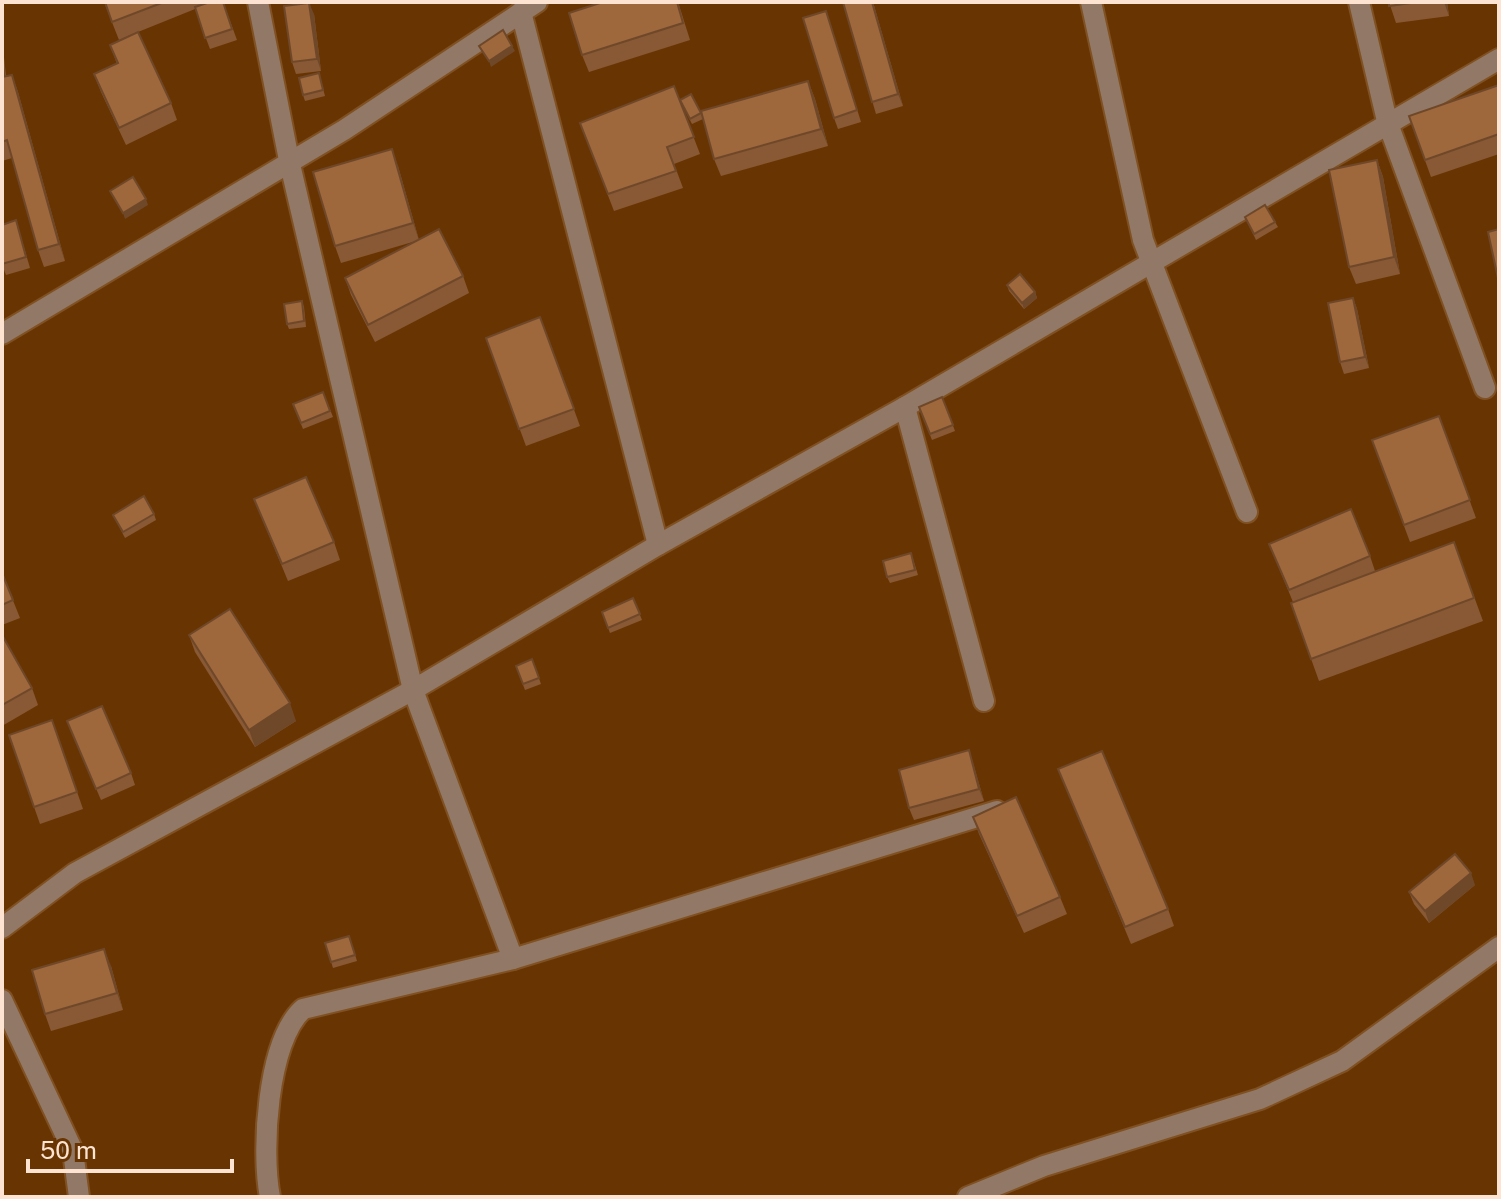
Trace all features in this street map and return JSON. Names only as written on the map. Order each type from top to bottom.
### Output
[{"type":"street","points":[[258,2],[289,160],[413,690],[513,959]]},
{"type":"street","points":[[1091,2],[1143,240],[1247,512]]},
{"type":"street","points":[[1359,2],[1387,121],[1485,388]]},
{"type":"street","points":[[2,334],[289,160],[344,130],[529,7],[658,545]]},
{"type":"street","points":[[2,928],[75,873],[413,690],[658,545],[905,407],[1387,121],[1499,59]]},
{"type":"street","points":[[905,407],[984,701]]},
{"type":"street","points":[[270,1197],[266,1132],[286,1031],[293,1017],[303,1009],[513,959],[1005,808]]},
{"type":"street","points":[[968,1197],[1044,1166],[1260,1099],[1315,1074],[1342,1061],[1499,947]]},
{"type":"street","points":[[2,1000],[73,1151],[79,1197]]},
{"type":"building","points":[[105,2],[164,2],[112,22]]},
{"type":"building","points":[[223,2],[232,29],[205,38],[195,7]]},
{"type":"building","points":[[603,2],[677,2],[683,23],[582,55],[569,13]]},
{"type":"building","points":[[843,2],[872,2],[898,94],[872,102]]},
{"type":"building","points":[[1389,2],[1418,2],[1389,6]]},
{"type":"building","points":[[309,3],[317,59],[292,62],[284,6]]},
{"type":"building","points":[[826,11],[857,110],[834,118],[803,18]]},
{"type":"building","points":[[503,30],[512,46],[489,61],[479,46]]},
{"type":"building","points":[[138,32],[171,103],[119,128],[94,74],[118,63],[110,45]]},
{"type":"building","points":[[319,73],[323,90],[303,95],[299,78]]},
{"type":"building","points":[[12,75],[59,244],[38,250],[7,140],[2,142],[2,77]]},
{"type":"building","points":[[808,81],[821,129],[714,159],[701,111]]},
{"type":"building","points":[[1499,85],[1499,134],[1425,160],[1409,116]]},
{"type":"building","points":[[674,86],[694,137],[667,147],[676,171],[608,194],[580,123]]},
{"type":"building","points":[[691,94],[701,113],[690,119],[680,100]]},
{"type":"building","points":[[392,149],[413,223],[335,246],[313,172]]},
{"type":"building","points":[[1377,160],[1394,257],[1349,267],[1329,170]]},
{"type":"building","points":[[133,177],[146,199],[123,213],[110,191]]},
{"type":"building","points":[[1265,205],[1275,222],[1254,234],[1245,217]]},
{"type":"building","points":[[16,220],[26,257],[2,264],[2,225]]},
{"type":"building","points":[[439,229],[463,276],[368,325],[345,278]]},
{"type":"building","points":[[1499,229],[1499,283],[1488,232]]},
{"type":"building","points":[[1020,274],[1035,292],[1022,303],[1007,285]]},
{"type":"building","points":[[1353,298],[1365,357],[1340,362],[1328,303]]},
{"type":"building","points":[[302,301],[304,321],[287,324],[284,304]]},
{"type":"building","points":[[540,317],[574,409],[519,429],[486,338]]},
{"type":"building","points":[[323,392],[330,411],[301,423],[293,404]]},
{"type":"building","points":[[942,397],[953,425],[930,434],[919,407]]},
{"type":"building","points":[[1439,416],[1470,500],[1404,525],[1372,440]]},
{"type":"building","points":[[306,477],[334,542],[282,564],[254,499]]},
{"type":"building","points":[[144,496],[154,514],[123,532],[113,515]]},
{"type":"building","points":[[1351,509],[1370,556],[1289,590],[1269,544]]},
{"type":"building","points":[[1454,542],[1474,598],[1311,659],[1291,603]]},
{"type":"building","points":[[911,553],[915,570],[887,577],[883,561]]},
{"type":"building","points":[[2,573],[13,600],[2,605]]},
{"type":"building","points":[[633,598],[640,614],[608,628],[602,612]]},
{"type":"building","points":[[230,609],[290,703],[249,730],[189,635]]},
{"type":"building","points":[[2,635],[32,688],[2,705]]},
{"type":"building","points":[[532,659],[539,678],[523,684],[516,666]]},
{"type":"building","points":[[102,706],[131,773],[96,789],[67,721]]},
{"type":"building","points":[[52,720],[77,792],[34,807],[9,735]]},
{"type":"building","points":[[969,750],[979,789],[909,808],[899,770]]},
{"type":"building","points":[[1102,751],[1168,909],[1125,927],[1058,769]]},
{"type":"building","points":[[1016,797],[1060,897],[1017,916],[973,817]]},
{"type":"building","points":[[1455,854],[1471,873],[1425,911],[1409,892]]},
{"type":"building","points":[[349,936],[355,955],[331,962],[325,943]]},
{"type":"building","points":[[104,949],[117,993],[45,1014],[32,970]]}]
